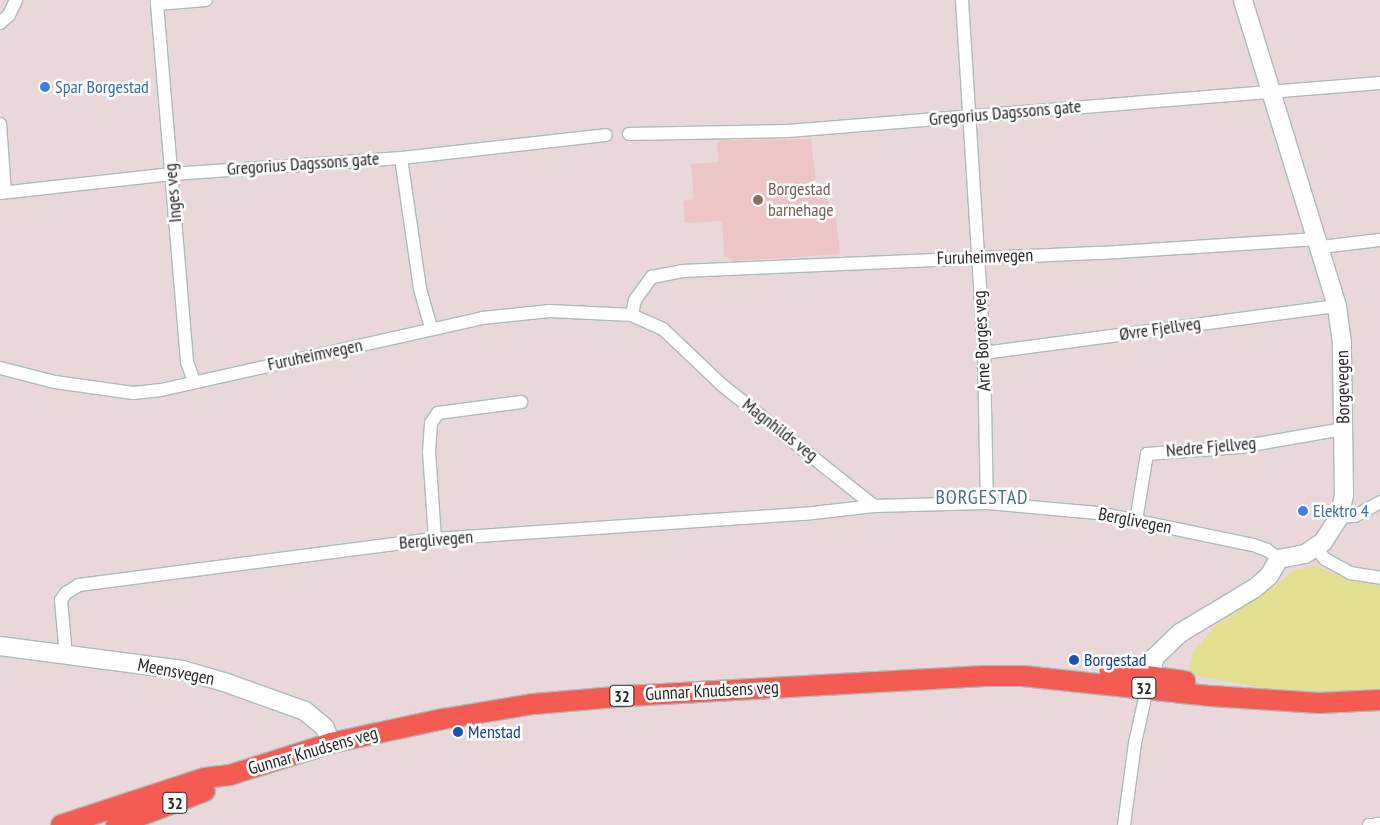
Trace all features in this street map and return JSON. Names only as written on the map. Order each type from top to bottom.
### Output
[{"type":"main road","name":"Gunnar Knudsens veg","points":[[61,825],[206,778],[230,775],[331,744],[443,719],[534,704],[816,684],[1023,676],[1064,669],[1265,698],[1334,703],[1380,700]]},
{"type":"main road","name":"Gunnar Knudsens veg","points":[[116,825],[212,788],[230,775]]},
{"type":"street","points":[[0,23],[9,15],[16,0]]},
{"type":"street","points":[[157,2],[206,0]]},
{"type":"street","name":"Arne Borges veg","points":[[962,0],[984,353],[987,503]]},
{"type":"street","name":"Borgevegen","points":[[1242,0],[1269,91],[1319,243],[1337,306],[1342,343],[1344,495],[1339,517],[1316,548]]},
{"type":"street","name":"Inges veg","points":[[157,2],[187,362],[194,381]]},
{"type":"street","name":"Gregorius Dagssons gate","points":[[628,134],[788,131],[1380,83]]},
{"type":"street","points":[[0,124],[2,193]]},
{"type":"street","name":"Gregorius Dagssons gate","points":[[2,193],[172,174],[401,158],[606,135]]},
{"type":"street","points":[[401,158],[420,289],[431,328]]},
{"type":"street","name":"Furuheimvegen","points":[[0,368],[55,382],[118,392],[161,390],[431,328],[550,311],[632,314],[635,300],[652,277],[682,271],[977,256],[1102,253],[1380,240]]},
{"type":"street","name":"Øvre Fjellveg","points":[[984,353],[1337,306]]},
{"type":"street","name":"Magnhilds veg","points":[[632,314],[663,329],[722,385],[874,506]]},
{"type":"street","points":[[435,539],[429,452],[431,423],[438,413],[521,402]]},
{"type":"street","name":"Nedre Fjellveg","points":[[1136,521],[1146,454],[1240,447],[1344,429]]},
{"type":"street","points":[[1339,517],[1355,516],[1380,502]]},
{"type":"street","points":[[874,506],[987,503]]},
{"type":"street","name":"Berglivegen","points":[[987,503],[1098,513],[1253,546],[1267,550],[1279,559]]},
{"type":"street","name":"Berglivegen","points":[[66,656],[61,600],[66,593],[79,585],[435,539],[804,514],[874,506]]},
{"type":"street","points":[[1124,825],[1135,743],[1148,682],[1155,657],[1164,647],[1180,632],[1255,588],[1269,576],[1279,559],[1316,548],[1325,559],[1350,573],[1380,578]]},
{"type":"street","name":"Meensvegen","points":[[0,646],[182,670],[232,684],[305,711],[325,728],[331,744]]},
{"type":"street","points":[[1369,825],[1380,824]]},
{"type":"shaded area","name":"Borgestad barnehage","points":[[811,139],[816,183],[835,211],[840,254],[734,261],[724,256],[722,221],[685,223],[683,201],[694,199],[691,164],[719,162],[717,145],[721,140]]},
{"type":"shaded area","points":[[1317,566],[1335,575],[1380,585],[1380,692],[1342,695],[1284,692],[1192,675],[1189,668],[1194,651],[1215,626],[1278,584],[1293,570]]},
{"type":"place","name":"Spar Borgestad","points":[[45,87]]},
{"type":"place","name":"Borgestad barnehage","points":[[758,200]]},
{"type":"place","name":"Elektro 4","points":[[1303,511]]},
{"type":"place","name":"Borgestad","points":[[1074,660]]},
{"type":"place","name":"Menstad","points":[[458,732]]},
{"type":"district","name":"BORGESTAD","points":[[982,497]]}]
